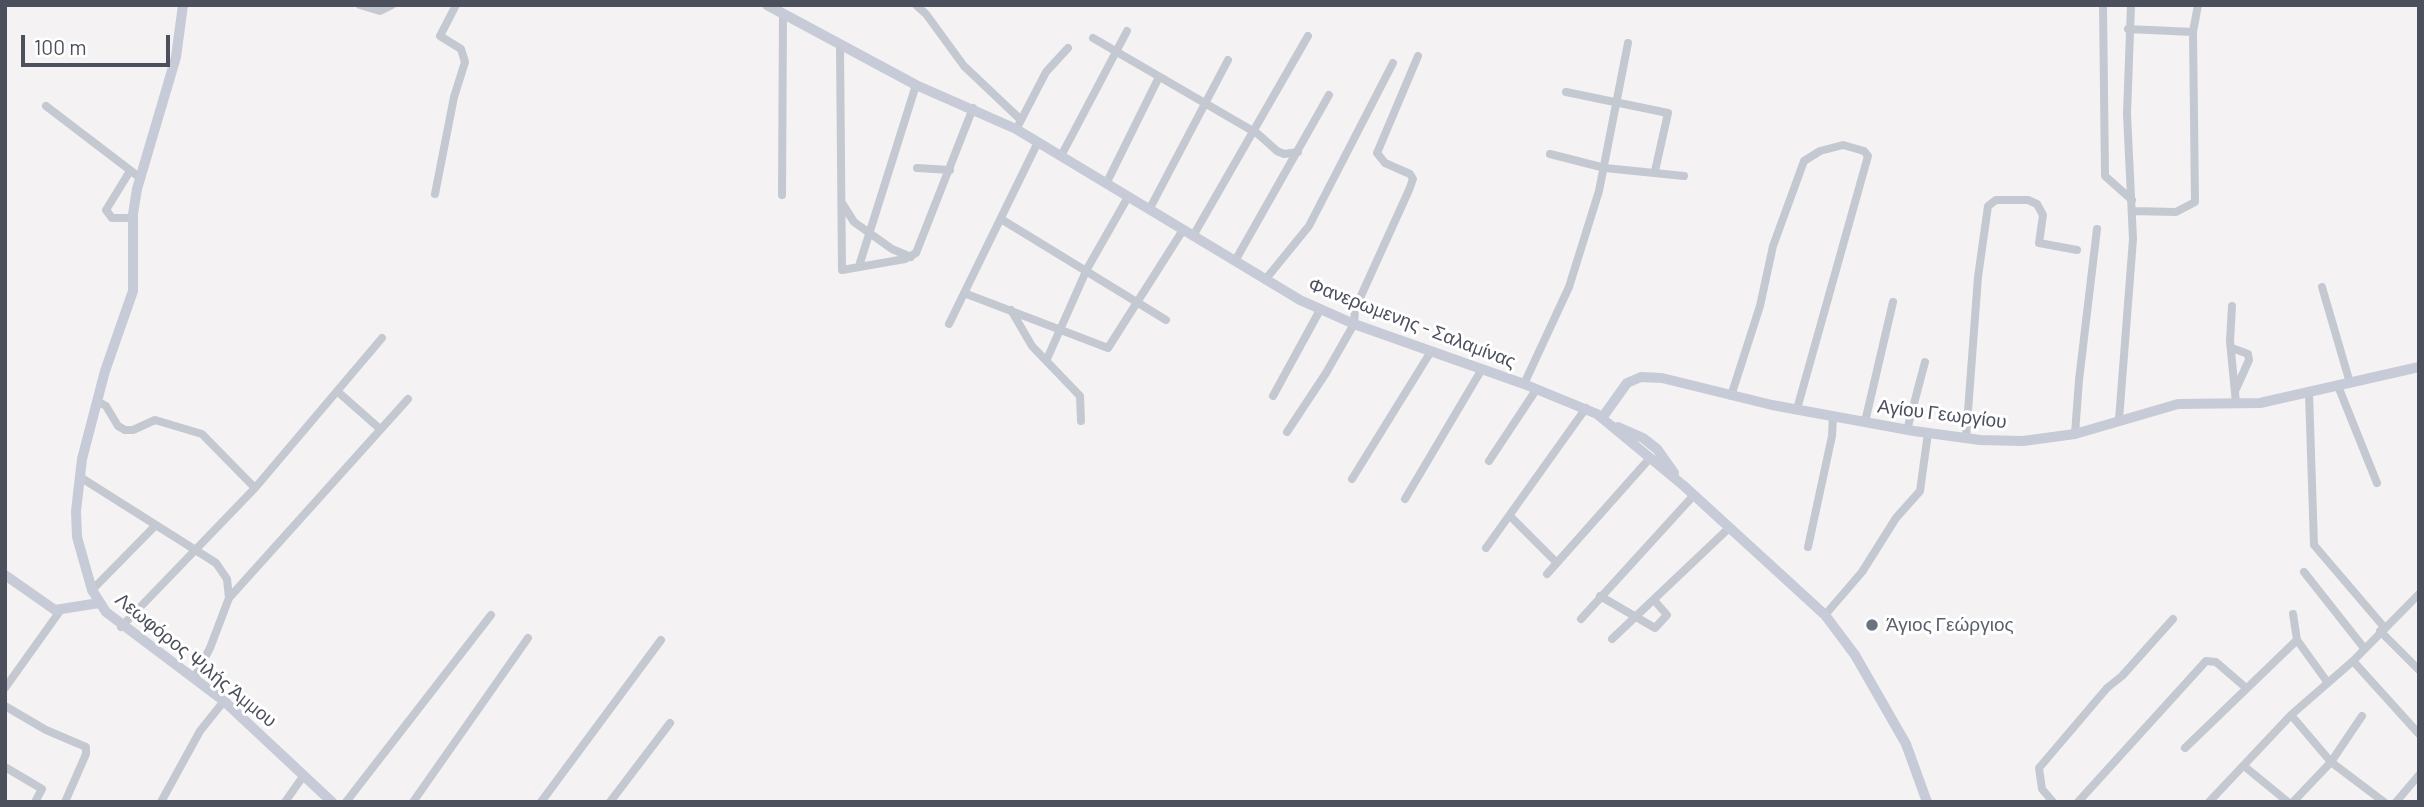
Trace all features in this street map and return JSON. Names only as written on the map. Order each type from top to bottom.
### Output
[{"type":"street","name":"Λεωφόρος Ψιλής Άμμου","points":[[183,5],[173,68],[134,174],[133,291],[97,401],[80,477],[75,523],[92,590],[99,603],[121,627],[224,701],[332,802]]},
{"type":"street","points":[[360,5],[380,12],[392,5]]},
{"type":"street","points":[[435,194],[454,97],[465,61],[461,49],[440,36],[456,5]]},
{"type":"street","name":"Φανερωμενης - Σαλαμίνας","points":[[767,5],[840,47],[916,85],[1018,125],[1038,142],[1106,184],[1320,310],[1430,353],[1587,408],[1607,421],[1684,486],[1825,615],[1855,655],[1906,744],[1927,802]]},
{"type":"street","points":[[916,5],[926,14],[964,66],[1018,125],[1046,72],[1068,48]]},
{"type":"street","points":[[2104,5],[2105,176],[2132,200]]},
{"type":"street","points":[[2119,420],[2131,270],[2132,200],[2127,114],[2128,29],[2131,5]]},
{"type":"street","points":[[2132,211],[2176,212],[2195,202],[2193,32],[2198,5]]},
{"type":"street","points":[[782,194],[783,13]]},
{"type":"street","points":[[2128,29],[2193,32]]},
{"type":"street","points":[[1062,156],[1127,31]]},
{"type":"street","points":[[964,293],[1108,348],[1136,302],[1188,233],[1308,36]]},
{"type":"street","points":[[1093,38],[1204,106],[1251,131],[1284,154],[1298,152]]},
{"type":"street","points":[[1524,384],[1569,288],[1605,168],[1628,43]]},
{"type":"street","points":[[840,47],[842,270],[911,257],[923,240],[973,108]]},
{"type":"street","points":[[1287,432],[1354,324],[1356,309],[1413,179],[1410,174],[1385,163],[1377,153],[1418,56]]},
{"type":"street","points":[[1149,210],[1228,60]]},
{"type":"street","points":[[1265,280],[1305,232],[1392,63]]},
{"type":"street","points":[[1106,184],[1159,77]]},
{"type":"street","points":[[859,266],[916,85]]},
{"type":"street","points":[[1566,92],[1666,112],[1669,115],[1655,171]]},
{"type":"street","points":[[1235,261],[1329,95]]},
{"type":"street","points":[[46,106],[134,174],[106,210],[112,218],[133,218]]},
{"type":"street","points":[[949,324],[1038,142]]},
{"type":"street","points":[[1731,396],[1760,306],[1773,246],[1804,161],[1820,150],[1843,145],[1858,148],[1868,156],[1797,409]]},
{"type":"street","points":[[1550,154],[1605,168],[1684,176]]},
{"type":"street","points":[[917,168],[950,170]]},
{"type":"street","points":[[1047,359],[1087,269],[1128,197]]},
{"type":"street","points":[[1966,438],[1977,289],[1988,206],[1996,200],[2028,200],[2037,204],[2043,215],[2039,243],[2077,250]]},
{"type":"street","points":[[842,203],[855,222],[892,249],[911,257]]},
{"type":"street","points":[[1001,219],[1087,269],[1166,320]]},
{"type":"street","points":[[2076,434],[2084,330],[2097,229]]},
{"type":"street","points":[[2322,287],[2350,383]]},
{"type":"street","points":[[1865,422],[1893,302]]},
{"type":"street","points":[[2232,306],[2236,403]]},
{"type":"street","points":[[1011,310],[1032,346],[1080,396],[1081,421]]},
{"type":"street","points":[[1273,396],[1320,310]]},
{"type":"street","points":[[121,627],[255,488],[382,338]]},
{"type":"street","points":[[2232,348],[2248,354],[2249,360],[2236,389]]},
{"type":"street","points":[[1352,479],[1430,353]]},
{"type":"street","points":[[1907,430],[1925,362]]},
{"type":"street","points":[[1405,499],[1482,369]]},
{"type":"street","name":"Αγίου Γεωργίου","points":[[1607,421],[1615,396],[1627,383],[1642,377],[1662,378],[1731,396],[1907,430],[1966,438],[2023,441],[2076,434],[2178,404],[2260,402],[2418,370]]},
{"type":"street","points":[[2338,386],[2377,483]]},
{"type":"street","points":[[1489,461],[1536,390]]},
{"type":"street","points":[[337,391],[380,429]]},
{"type":"street","points":[[2309,393],[2314,545],[2419,670]]},
{"type":"street","points":[[194,678],[210,648],[229,598],[408,399]]},
{"type":"street","points":[[97,401],[106,406],[112,418],[125,430],[133,430],[155,420],[202,434],[255,488]]},
{"type":"street","points":[[1486,548],[1587,408]]},
{"type":"street","points":[[1808,547],[1832,436],[1833,416]]},
{"type":"street","points":[[1607,421],[1643,438],[1657,449],[1684,486]]},
{"type":"street","points":[[1825,615],[1862,572],[1896,518],[1920,491],[1928,433]]},
{"type":"street","points":[[1547,574],[1650,458]]},
{"type":"street","points":[[80,477],[222,569],[227,579],[229,598]]},
{"type":"street","points":[[1581,619],[1694,495]]},
{"type":"street","points":[[1510,516],[1557,563]]},
{"type":"street","points":[[92,590],[154,527]]},
{"type":"street","points":[[1612,639],[1729,528]]},
{"type":"street","points":[[2304,572],[2364,648]]},
{"type":"street","points":[[5,575],[49,608],[60,611],[99,603]]},
{"type":"street","points":[[2209,802],[2291,715],[2353,661],[2419,594]]},
{"type":"street","points":[[1600,596],[1651,627],[1659,625],[1667,615],[1654,600]]},
{"type":"street","points":[[5,688],[60,611]]},
{"type":"street","points":[[2293,614],[2297,640],[2328,683]]},
{"type":"street","points":[[346,802],[491,615]]},
{"type":"street","points":[[2053,802],[2042,789],[2039,768],[2108,688],[2173,619]]},
{"type":"street","points":[[414,802],[528,638]]},
{"type":"street","points":[[541,802],[661,640]]},
{"type":"street","points":[[2185,748],[2245,687],[2297,640]]},
{"type":"street","points":[[2078,802],[2206,661],[2217,662],[2245,687]]},
{"type":"street","points":[[2353,661],[2419,734]]},
{"type":"street","points":[[161,802],[200,731],[224,701]]},
{"type":"street","points":[[5,706],[46,730],[82,743],[86,754],[65,802]]},
{"type":"street","points":[[2291,715],[2331,762],[2384,802]]},
{"type":"street","points":[[2244,766],[2290,802],[2331,762],[2362,716]]},
{"type":"street","points":[[610,802],[670,723]]},
{"type":"street","points":[[5,767],[43,789],[34,802]]},
{"type":"street","points":[[285,802],[304,775]]},
{"type":"street","points":[[2396,802],[2419,775]]},
{"type":"place","name":"Άγιος Γεώργιος","points":[[1872,625]]}]
